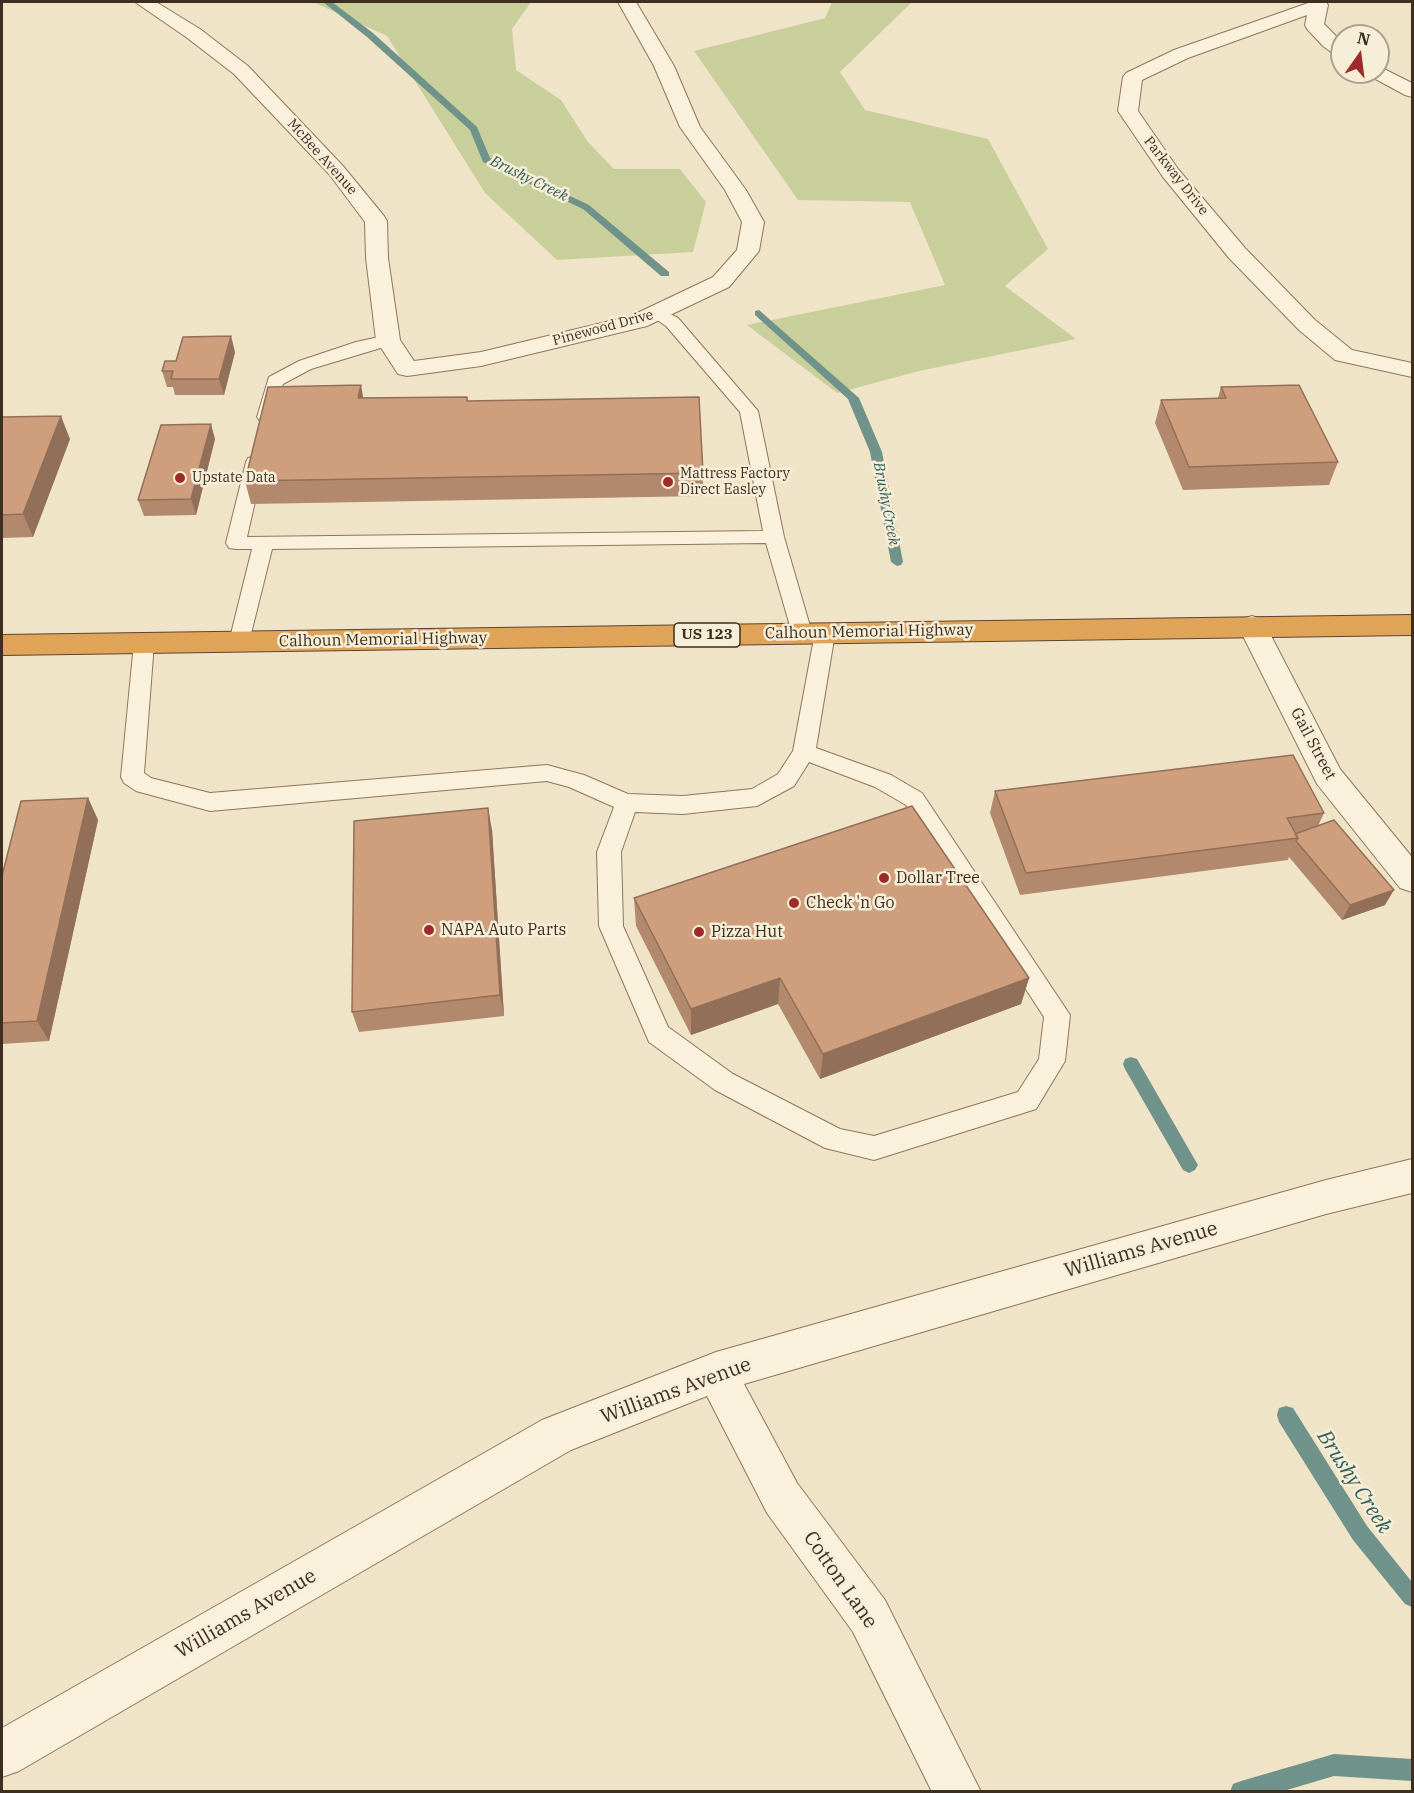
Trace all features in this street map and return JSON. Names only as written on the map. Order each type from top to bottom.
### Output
[{"type":"highway","name":"Calhoun Memorial Highway","points":[[2,645],[1413,624]]},
{"type":"street","name":"McBee Avenue","points":[[144,2],[193,33],[241,70],[336,170],[376,221],[376,258],[388,340],[407,369]]},
{"type":"street","name":"Pinewood Drive","points":[[407,369],[481,359],[639,321],[721,282],[748,251],[753,222],[735,190],[690,127],[664,66],[627,2]]},
{"type":"street","name":"Parkway Drive","points":[[1324,3],[1314,25],[1330,42]]},
{"type":"street","name":"Parkway Drive","points":[[1324,3],[1181,54],[1133,77],[1128,111],[1170,173],[1237,253],[1307,325],[1344,355],[1413,370]]},
{"type":"street","points":[[1390,78],[1413,90]]},
{"type":"street","name":"Gail Street","points":[[1252,626],[1328,776],[1413,879]]},
{"type":"street","name":"Williams Avenue","points":[[2,1754],[557,1435],[716,1372],[1326,1197],[1413,1176]]},
{"type":"street","name":"Cotton Lane","points":[[716,1372],[782,1498],[869,1616],[957,1791]]},
{"type":"lane","points":[[144,643],[132,777],[144,785],[210,801],[547,773],[576,781],[601,794],[627,803],[683,805],[757,797],[786,780],[804,753],[813,633],[774,537],[749,411],[672,322],[659,313]]},
{"type":"lane","points":[[388,340],[304,365],[275,381],[236,543],[774,537]]},
{"type":"lane","points":[[238,642],[264,543]]},
{"type":"lane","points":[[627,803],[609,852],[611,926],[658,1034],[724,1082],[835,1140],[874,1148],[1027,1101],[1052,1061],[1057,1015],[914,799],[884,781],[804,753]]},
{"type":"green space","points":[[313,2],[531,2],[512,29],[516,70],[561,100],[588,142],[614,169],[680,169],[706,202],[693,252],[557,260],[485,193],[387,36]]},
{"type":"green space","points":[[832,2],[912,2],[840,72],[865,110],[988,139],[1048,249],[1005,286],[1076,339],[919,371],[837,393],[747,325],[945,285],[910,202],[798,200],[694,51],[825,18]]},
{"type":"building","points":[[231,336],[219,379],[171,379],[173,371],[162,371],[165,361],[176,361],[183,337]]},
{"type":"building","points":[[361,385],[358,398],[467,397],[467,401],[699,397],[703,473],[245,481],[268,387]]},
{"type":"building","points":[[1299,385],[1338,462],[1189,467],[1161,400],[1226,398],[1221,387]]},
{"type":"building","points":[[61,416],[23,514],[2,515],[2,417]]},
{"type":"building","name":"Upstate Data","points":[[211,424],[191,499],[138,500],[161,425]]},
{"type":"building","points":[[1293,755],[1324,813],[1287,818],[1298,838],[1026,873],[995,791]]},
{"type":"building","points":[[88,798],[37,1021],[2,1023],[2,876],[21,801]]},
{"type":"building","points":[[912,806],[1029,978],[823,1054],[780,978],[691,1009],[634,898]]},
{"type":"building","name":"NAPA Auto Parts","points":[[488,808],[500,995],[352,1012],[354,821]]},
{"type":"building","points":[[1334,820],[1394,890],[1350,905],[1296,841],[1298,838],[1295,834]]},
{"type":"waterway","name":"Brushy Creek","points":[[327,2],[370,35],[474,129],[486,160],[586,207],[665,274]]},
{"type":"waterway","name":"Brushy Creek","points":[[759,313],[853,398],[876,452],[897,562]]},
{"type":"waterway","name":"Brushy Creek","points":[[1131,1064],[1189,1165]]},
{"type":"waterway","name":"Brushy Creek","points":[[1286,1415],[1360,1533],[1412,1597]]},
{"type":"waterway","points":[[1241,1792],[1334,1765],[1412,1770]]},
{"type":"place","name":"Upstate Data","points":[[180,478]]},
{"type":"place","name":"Mattress Factory Direct Easley","points":[[668,482]]},
{"type":"place","name":"Dollar Tree","points":[[884,878]]},
{"type":"place","name":"Check 'n Go","points":[[794,903]]},
{"type":"place","name":"NAPA Auto Parts","points":[[429,930]]},
{"type":"place","name":"Pizza Hut","points":[[699,932]]}]
